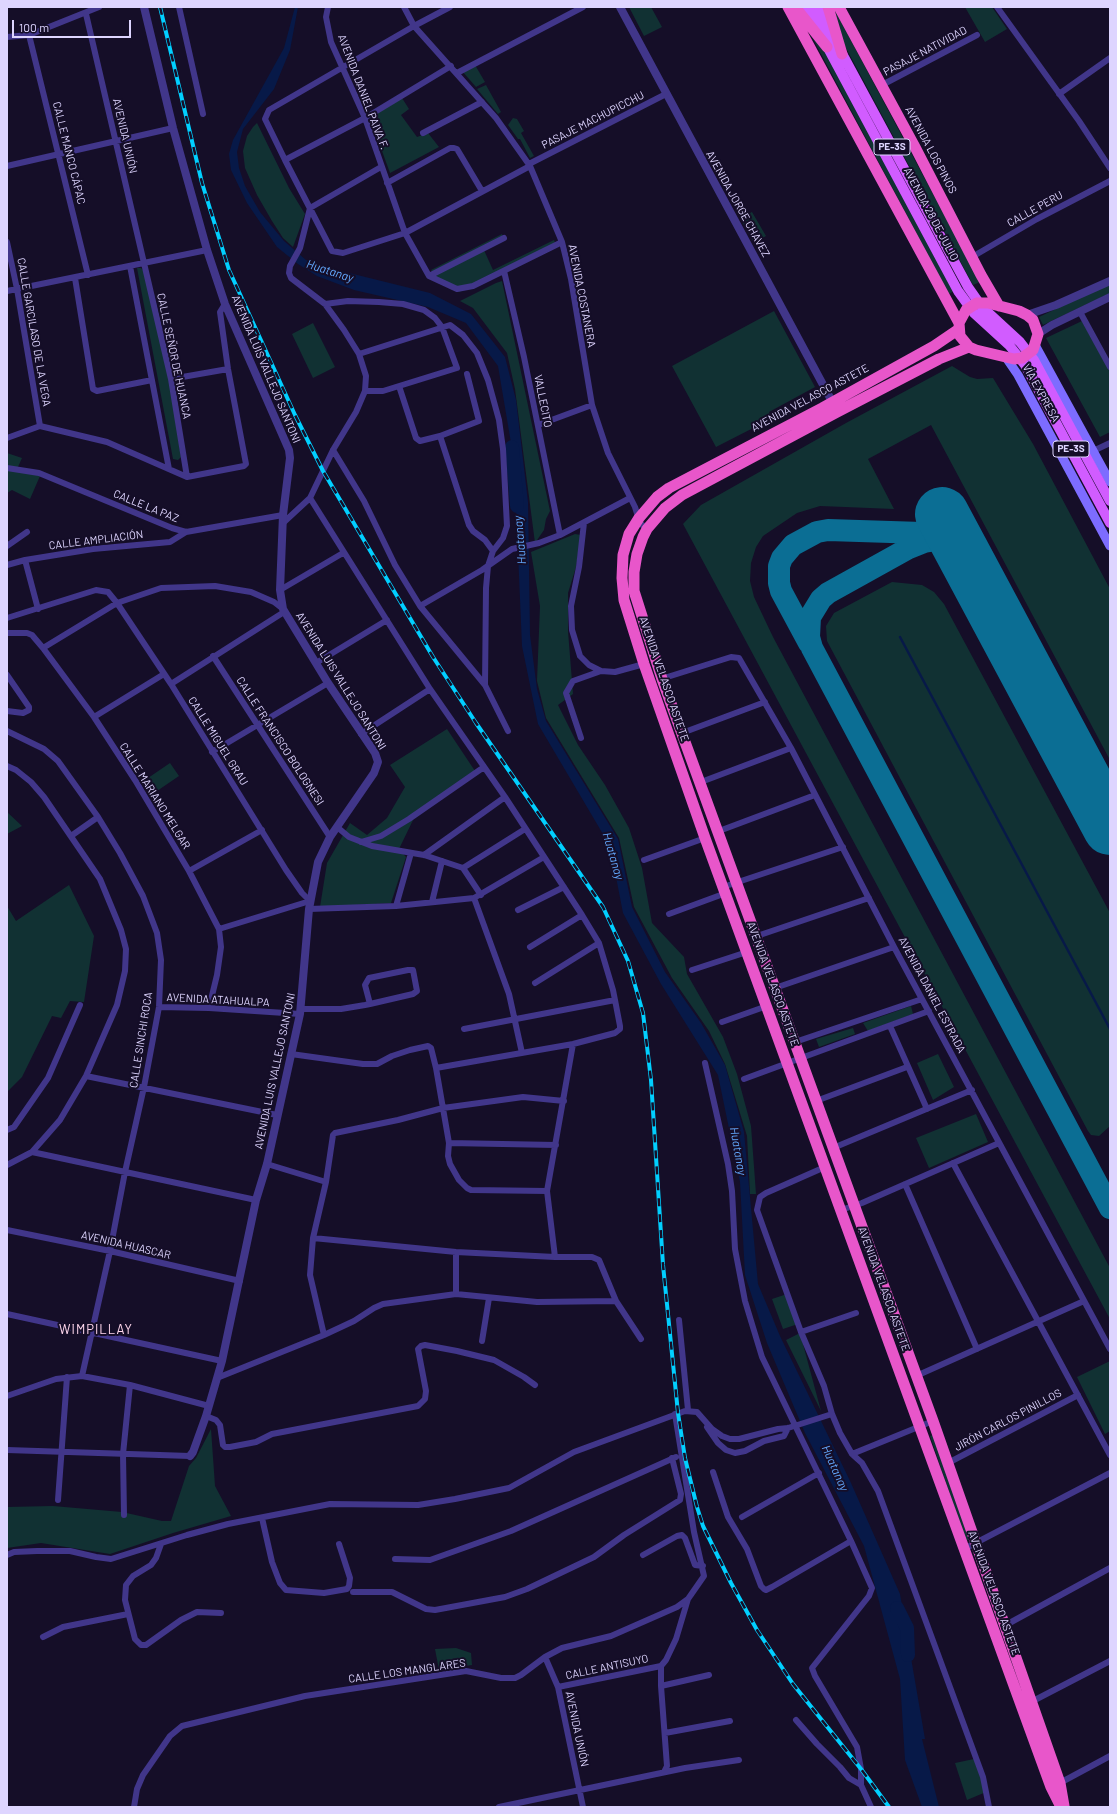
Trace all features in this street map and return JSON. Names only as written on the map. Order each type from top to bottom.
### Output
[{"type":"highway","points":[[788,7],[959,326]]},
{"type":"highway","points":[[795,7],[827,47]]},
{"type":"highway","points":[[828,7],[842,54]]},
{"type":"highway","name":"AVENIDA LOS PINOS","points":[[839,7],[999,306]]},
{"type":"highway","points":[[982,302],[999,306],[1027,315],[1033,320],[1037,340],[1028,354],[1022,358],[1007,358],[976,350],[968,347],[960,336],[959,326],[961,316],[971,306],[982,302]]},
{"type":"highway","name":"AVENIDA VELASCO ASTETE","points":[[959,326],[934,346],[834,407],[682,495],[665,508],[647,529],[637,554],[634,572],[634,591],[662,679],[738,883],[948,1463],[1031,1702],[1062,1807]]},
{"type":"highway","name":"AVENIDA VELASCO ASTETE","points":[[968,347],[834,407],[669,488],[657,497],[639,518],[628,534],[623,555],[622,578],[624,600],[650,683],[964,1549],[1056,1785]]},
{"type":"main road","name":"AVENIDA 28 DE JULIO","points":[[806,7],[963,289],[1027,350],[1036,373]]},
{"type":"main road","name":"AVENIDA 28 DE JULIO","points":[[817,7],[963,289]]},
{"type":"main road","name":"VÍA EXPRESA","points":[[1037,340],[1110,482]]},
{"type":"main road","name":"VÍA EXPRESA","points":[[1007,358],[1018,375],[1110,546]]},
{"type":"main road","name":"VÍA EXPRESA","points":[[1036,373],[1110,501]]},
{"type":"main road","name":"VÍA EXPRESA","points":[[1036,373],[1110,523]]},
{"type":"street","points":[[7,37],[29,35],[86,14],[100,7]]},
{"type":"street","name":"AVENIDA LUIS VALLEJO SANTONI","points":[[144,7],[174,128],[207,250],[225,304],[289,450],[290,458],[283,519],[280,590],[283,611],[377,757],[377,766],[330,837],[318,862],[310,905],[301,1011],[267,1164],[256,1200],[240,1282],[222,1361],[206,1416],[193,1452],[190,1456]]},
{"type":"street","points":[[179,7],[203,114]]},
{"type":"street","name":"AVENIDA DANIEL PAIVA F.","points":[[328,7],[326,17],[331,42],[364,118],[405,233],[429,276]]},
{"type":"street","name":"AVENIDA COSTANERA","points":[[404,7],[414,26],[482,102],[530,165],[562,242],[571,279],[592,405],[608,453],[643,526],[647,529]]},
{"type":"street","name":"PASAJE MACHUPICCHU","points":[[450,7],[341,67],[269,110],[265,119],[332,250],[343,253],[405,233],[530,165],[666,94]]},
{"type":"street","points":[[456,73],[583,7]]},
{"type":"street","name":"AVENIDA JORGE CHAVEZ","points":[[620,7],[834,407]]},
{"type":"street","points":[[997,7],[1110,168]]},
{"type":"street","name":"AVENIDA UNIÓN","points":[[86,14],[143,263]]},
{"type":"street","name":"CALLE MANCO CÁPAC","points":[[29,35],[88,275]]},
{"type":"street","name":"PASAJE NATIVIDAD","points":[[882,86],[977,35]]},
{"type":"street","points":[[1059,94],[1110,58]]},
{"type":"street","points":[[285,160],[364,118],[451,66]]},
{"type":"street","points":[[423,133],[482,102]]},
{"type":"street","points":[[7,166],[174,128]]},
{"type":"street","points":[[387,183],[450,148],[454,148],[457,149],[482,191]]},
{"type":"street","points":[[283,519],[310,498],[333,450],[356,412],[365,391],[366,370],[359,354],[325,304],[291,278],[289,273],[290,266],[300,248],[310,208],[381,167]]},
{"type":"street","name":"CALLE PERU","points":[[972,257],[1037,219],[1110,181]]},
{"type":"street","points":[[429,276],[504,238]]},
{"type":"street","name":"CALLE GARCILASO DE LA VEGA","points":[[7,242],[17,289],[40,426]]},
{"type":"street","points":[[429,276],[457,289],[473,286],[562,242]]},
{"type":"street","points":[[7,291],[207,250]]},
{"type":"street","name":"CALLE SEÑOR DE HUANCA","points":[[143,263],[171,379],[188,477]]},
{"type":"street","points":[[130,266],[169,470]]},
{"type":"street","name":"VALLECITO","points":[[504,271],[538,425],[560,535]]},
{"type":"street","points":[[75,278],[93,389],[97,391],[152,380]]},
{"type":"street","points":[[1027,315],[1056,305],[1110,281]]},
{"type":"street","points":[[1037,340],[1052,325],[1110,297]]},
{"type":"street","points":[[325,304],[348,301],[403,304],[424,310],[435,318],[442,327],[457,368],[383,391],[365,391]]},
{"type":"street","points":[[7,438],[40,426],[107,442],[188,477],[246,464],[228,369],[220,312],[225,304]]},
{"type":"street","points":[[1080,312],[1110,367]]},
{"type":"street","points":[[359,354],[448,325],[452,326],[463,335],[477,354],[488,380],[499,420],[503,449],[507,526],[503,538],[493,551],[488,566],[486,588],[484,685]]},
{"type":"street","points":[[171,379],[228,369]]},
{"type":"street","points":[[399,386],[417,440],[420,441],[440,436],[479,421],[467,374]]},
{"type":"street","points":[[538,425],[592,405]]},
{"type":"street","points":[[440,436],[469,525],[473,531],[485,540],[493,551]]},
{"type":"street","points":[[1093,451],[1110,443]]},
{"type":"street","points":[[333,450],[360,492],[395,565],[420,606],[484,685],[508,731]]},
{"type":"street","name":"CALLE LA PAZ","points":[[7,468],[39,473],[172,528],[186,532],[283,519]]},
{"type":"street","points":[[310,498],[343,553],[430,689],[505,797],[582,915],[599,943],[615,1000],[620,1026],[618,1032],[572,1044],[436,1068]]},
{"type":"street","points":[[420,606],[488,566],[512,549],[539,544],[560,535],[630,498]]},
{"type":"street","points":[[584,523],[579,568],[571,606],[572,630],[580,656],[589,666],[602,672]]},
{"type":"street","points":[[7,546],[27,532]]},
{"type":"street","name":"CALLE AMPLIACIÓN","points":[[7,565],[25,560],[93,549],[170,542],[186,532]]},
{"type":"street","points":[[280,590],[343,553]]},
{"type":"street","points":[[7,618],[38,609],[25,560]]},
{"type":"street","points":[[43,648],[117,603],[161,588],[215,586],[251,592],[274,602],[283,611],[170,684]]},
{"type":"street","name":"CALLE MIGUEL GRAU","points":[[38,609],[96,590],[108,592],[117,603],[164,674],[286,870],[310,905]]},
{"type":"street","points":[[316,663],[387,620]]},
{"type":"street","name":"CALLE MARIANO MELGAR","points":[[7,633],[27,633],[32,635],[43,648],[94,717],[135,780],[190,871],[219,929],[221,947],[217,975],[209,1008]]},
{"type":"street","name":"CALLE FRANCISCO BOLOGNESI","points":[[213,656],[330,837]]},
{"type":"street","name":"AVENIDA DANIEL ESTRADA","points":[[662,679],[732,657],[739,658],[791,748],[922,999],[1110,1349]]},
{"type":"street","points":[[581,738],[566,693],[572,681],[602,672],[615,672],[644,664]]},
{"type":"street","points":[[94,717],[164,674]]},
{"type":"street","points":[[7,675],[29,707],[29,710],[23,713],[7,711]]},
{"type":"street","points":[[650,683],[662,679]]},
{"type":"street","points":[[212,752],[328,683]]},
{"type":"street","points":[[362,734],[430,689]]},
{"type":"street","points":[[682,733],[765,702]]},
{"type":"street","name":"CALLE SINCHI ROCA","points":[[7,731],[44,749],[58,761],[98,817],[120,853],[143,896],[157,933],[161,960],[159,1007],[144,1087],[82,1376]]},
{"type":"street","points":[[701,782],[791,748]]},
{"type":"street","points":[[7,766],[16,770],[31,782],[44,797],[100,880],[121,930],[126,949],[125,971],[117,1004],[86,1076],[60,1120],[32,1152],[7,1165]]},
{"type":"street","points":[[361,842],[381,836],[409,819],[484,767]]},
{"type":"street","points":[[719,832],[815,796]]},
{"type":"street","points":[[424,855],[505,797]]},
{"type":"street","points":[[71,836],[98,817]]},
{"type":"street","points":[[337,828],[349,837],[361,842],[424,855],[463,868],[481,895]]},
{"type":"street","points":[[463,868],[525,829]]},
{"type":"street","points":[[190,871],[262,830]]},
{"type":"street","points":[[644,860],[706,838]]},
{"type":"street","points":[[669,914],[738,883],[843,847]]},
{"type":"street","points":[[396,906],[411,853]]},
{"type":"street","points":[[219,929],[310,905],[396,906],[474,898],[544,857]]},
{"type":"street","points":[[432,902],[442,861]]},
{"type":"street","points":[[518,910],[564,887]]},
{"type":"street","points":[[474,898],[509,994],[522,1053]]},
{"type":"street","points":[[757,936],[869,898]]},
{"type":"street","points":[[530,947],[582,915]]},
{"type":"street","points":[[535,983],[599,943]]},
{"type":"street","points":[[775,988],[894,946]]},
{"type":"street","points":[[692,970],[747,952]]},
{"type":"street","name":"AVENIDA ATAHUALPA","points":[[159,1007],[301,1011],[341,1009],[370,1004],[416,993],[417,991],[413,970],[369,978],[365,985],[370,1004]]},
{"type":"street","points":[[795,1042],[922,999]]},
{"type":"street","points":[[464,1029],[615,1000]]},
{"type":"street","points":[[7,1130],[14,1127],[48,1078],[80,1005]]},
{"type":"street","points":[[722,1022],[767,1006]]},
{"type":"street","points":[[744,1079],[929,1011]]},
{"type":"street","points":[[890,1026],[927,1109]]},
{"type":"street","points":[[555,1257],[547,1190],[564,1101],[572,1044]]},
{"type":"street","points":[[291,1054],[363,1064],[377,1064],[392,1056],[428,1046],[431,1048],[436,1068],[449,1143],[448,1156],[450,1164],[459,1180],[471,1190],[547,1190]]},
{"type":"street","points":[[705,1063],[728,1164],[732,1191],[735,1249],[745,1301],[762,1357],[797,1425],[872,1588],[872,1592],[812,1668],[815,1676],[857,1747],[861,1769],[861,1785],[871,1807]]},
{"type":"street","points":[[816,1101],[907,1067]]},
{"type":"street","points":[[86,1076],[277,1115]]},
{"type":"street","points":[[833,1148],[972,1090]]},
{"type":"street","points":[[324,1335],[310,1275],[313,1238],[326,1182],[331,1137],[335,1133],[398,1120],[443,1108],[524,1097],[564,1101]]},
{"type":"street","points":[[449,1143],[556,1145]]},
{"type":"street","points":[[841,1210],[906,1184],[999,1143]]},
{"type":"street","points":[[32,1152],[256,1200]]},
{"type":"street","points":[[953,1163],[1110,1455]]},
{"type":"street","points":[[267,1164],[326,1182]]},
{"type":"street","points":[[825,1167],[760,1197],[757,1204],[759,1219],[801,1332],[824,1386],[829,1415],[852,1454],[862,1463],[878,1491],[983,1777],[989,1807]]},
{"type":"street","points":[[906,1184],[977,1349]]},
{"type":"street","name":"AVENIDA HUASCAR","points":[[7,1230],[110,1251],[240,1282]]},
{"type":"street","points":[[313,1238],[456,1252],[555,1257],[592,1257],[599,1260],[616,1301],[641,1339]]},
{"type":"street","points":[[456,1252],[456,1294]]},
{"type":"street","points":[[217,1378],[324,1335],[354,1321],[383,1304],[456,1294],[537,1302],[616,1301]]},
{"type":"street","points":[[482,1341],[489,1298]]},
{"type":"street","points":[[916,1376],[1084,1301]]},
{"type":"street","points":[[801,1332],[856,1313]]},
{"type":"street","points":[[7,1314],[222,1361]]},
{"type":"street","points":[[679,1320],[688,1410]]},
{"type":"street","points":[[206,1416],[216,1420],[220,1425],[223,1445],[225,1447],[230,1447],[256,1442],[272,1434],[418,1406],[425,1399],[426,1390],[418,1349],[425,1345],[494,1360],[524,1376],[535,1385]]},
{"type":"street","points":[[7,1396],[67,1377],[82,1376],[130,1385],[209,1406]]},
{"type":"street","points":[[58,1500],[67,1377]]},
{"type":"street","points":[[124,1516],[123,1454],[130,1385]]},
{"type":"street","name":"JIRÓN CARLOS PINILLOS","points":[[948,1463],[1078,1395]]},
{"type":"street","points":[[7,1555],[14,1552],[70,1551],[96,1558],[111,1559],[187,1535],[228,1524],[330,1504],[418,1505],[509,1488],[574,1452],[688,1410],[697,1412],[712,1429],[722,1436],[730,1439],[739,1439],[778,1429],[788,1428],[829,1415]]},
{"type":"street","points":[[697,1412],[718,1443],[732,1453],[740,1453],[764,1441],[784,1436],[788,1428]]},
{"type":"street","points":[[643,1555],[677,1536],[682,1535],[685,1538],[696,1565],[703,1566],[694,1532],[675,1414]]},
{"type":"street","points":[[852,1454],[933,1421]]},
{"type":"street","points":[[7,1450],[190,1456]]},
{"type":"street","points":[[395,1558],[430,1560],[511,1531],[681,1455]]},
{"type":"street","points":[[353,1592],[392,1592],[426,1609],[435,1610],[505,1597],[527,1590],[594,1557],[624,1535],[680,1500],[681,1494],[672,1458]]},
{"type":"street","points":[[713,1472],[728,1517],[747,1550],[761,1586],[766,1590],[851,1541]]},
{"type":"street","points":[[742,1518],[819,1473]]},
{"type":"street","points":[[964,1549],[1110,1473]]},
{"type":"street","points":[[262,1518],[272,1562],[280,1583],[286,1590],[324,1593],[347,1589],[350,1578],[339,1544]]},
{"type":"street","points":[[161,1544],[156,1558],[151,1565],[133,1576],[126,1585],[125,1600],[128,1614],[135,1639],[140,1645],[146,1645],[181,1620],[197,1612],[221,1613]]},
{"type":"street","name":"CALLE LOS MANGLARES","points":[[134,1807],[137,1789],[143,1775],[170,1736],[182,1726],[305,1696],[466,1671],[500,1678],[515,1678],[545,1657],[562,1648],[611,1636],[677,1607],[688,1599],[704,1576],[703,1566]]},
{"type":"street","points":[[1004,1626],[1110,1568]]},
{"type":"street","points":[[664,1772],[668,1766],[661,1686],[661,1666],[666,1660],[676,1639],[688,1599]]},
{"type":"street","points":[[43,1637],[63,1627],[128,1614]]},
{"type":"street","name":"AVENIDA UNIÓN","points":[[545,1657],[558,1687],[584,1807]]},
{"type":"street","points":[[1031,1702],[1110,1661]]},
{"type":"street","name":"CALLE ANTISUYO","points":[[558,1687],[661,1666]]},
{"type":"street","points":[[661,1686],[709,1675]]},
{"type":"street","points":[[796,1720],[849,1778],[861,1785]]},
{"type":"street","points":[[665,1733],[730,1721]]},
{"type":"street","points":[[1056,1785],[1110,1756]]},
{"type":"street","points":[[499,1807],[664,1772],[739,1760]]},
{"type":"green space","points":[[629,7],[651,7],[662,27],[644,36]]},
{"type":"green space","points":[[796,7],[803,7],[954,291],[949,294]]},
{"type":"green space","points":[[824,7],[833,7],[980,282],[973,285]]},
{"type":"green space","points":[[965,7],[992,7],[1007,29],[985,42]]},
{"type":"green space","points":[[475,65],[485,82],[476,87],[462,71]]},
{"type":"green space","points":[[486,85],[501,112],[498,114],[477,89]]},
{"type":"green space","points":[[402,98],[409,109],[401,115],[417,137],[428,133],[439,147],[390,173],[370,118]]},
{"type":"green space","points":[[513,118],[517,119],[524,131],[521,133],[534,156],[530,158],[520,139],[518,139],[508,125]]},
{"type":"green space","points":[[257,123],[289,188],[305,214],[293,247],[283,238],[272,221],[257,195],[245,168],[243,151],[247,136]]},
{"type":"green space","points":[[752,212],[766,236],[754,243],[740,218]]},
{"type":"green space","points":[[502,234],[503,237],[483,248],[493,270],[554,240],[556,245],[459,292],[436,278],[431,270]]},
{"type":"green space","points":[[137,268],[141,268],[144,271],[170,379],[181,457],[178,460],[173,459]]},
{"type":"green space","points":[[502,281],[550,511],[546,519],[544,530],[535,543],[515,389],[507,353],[473,308],[460,301]]},
{"type":"green space","points":[[1110,283],[1110,293],[1043,325],[1039,317]]},
{"type":"green space","points":[[774,311],[815,387],[769,412],[770,415],[757,422],[759,425],[716,447],[672,366]]},
{"type":"green space","points":[[1082,321],[1110,372],[1110,432],[1100,437],[1046,338]]},
{"type":"green space","points":[[313,323],[335,367],[313,378],[292,334]]},
{"type":"green space","points":[[952,366],[970,377],[977,379],[993,378],[1033,444],[1110,589],[1110,760],[931,425],[868,459],[894,509],[820,506],[797,513],[763,536],[756,547],[751,563],[750,581],[754,597],[773,637],[1110,1268],[1110,1319],[683,524],[701,505],[846,423]]},
{"type":"green space","points":[[7,453],[22,458],[18,467],[40,476],[30,499],[12,490],[7,493]]},
{"type":"green space","points":[[575,534],[581,535],[576,567],[568,593],[568,631],[573,694],[558,705],[578,745],[605,785],[629,828],[642,868],[652,923],[684,957],[687,974],[723,1037],[737,1074],[751,1126],[756,1194],[750,1194],[747,1136],[725,1064],[709,1031],[672,978],[634,907],[619,838],[546,718],[537,681],[540,606],[531,552]]},
{"type":"green space","points":[[892,582],[922,585],[934,592],[944,604],[1110,913],[1110,1126],[1099,1136],[1091,1135],[1088,1131],[827,641],[826,626],[834,613]]},
{"type":"green space","points":[[447,729],[475,771],[415,816],[399,849],[406,857],[391,903],[320,907],[327,863],[350,823],[367,835],[387,818],[405,787],[390,765]]},
{"type":"green space","points":[[170,763],[179,776],[157,791],[148,778]]},
{"type":"green space","points":[[7,812],[22,826],[7,834]]},
{"type":"green space","points":[[69,885],[94,936],[84,1002],[70,1001],[61,1018],[52,1016],[22,1077],[7,1092],[7,906],[16,921]]},
{"type":"green space","points":[[911,1006],[913,1014],[868,1031],[863,1023]]},
{"type":"green space","points":[[853,1028],[855,1034],[819,1047],[816,1039]]},
{"type":"green space","points":[[938,1054],[954,1087],[933,1100],[917,1063]]},
{"type":"green space","points":[[976,1114],[988,1142],[929,1168],[916,1138]]},
{"type":"green space","points":[[787,1294],[798,1324],[783,1329],[772,1299]]},
{"type":"green space","points":[[800,1333],[821,1411],[786,1340]]},
{"type":"green space","points":[[1110,1361],[1110,1431],[1105,1434],[1077,1377]]},
{"type":"green space","points":[[211,1429],[215,1486],[231,1516],[110,1554],[41,1543],[7,1548],[7,1507],[53,1506],[122,1512],[162,1521],[171,1521],[189,1466],[196,1458]]},
{"type":"green space","points":[[933,1435],[970,1539],[966,1541],[930,1436]]},
{"type":"green space","points":[[456,1648],[471,1653],[472,1665],[439,1670],[435,1649]]},
{"type":"green space","points":[[974,1759],[986,1792],[967,1800],[955,1763]]},
{"type":"water","points":[[295,7],[298,7],[290,50],[274,89],[243,129],[237,152],[239,168],[245,186],[260,212],[284,241],[306,260],[321,266],[430,293],[471,314],[505,357],[516,400],[528,502],[530,635],[537,689],[546,721],[618,839],[632,907],[665,972],[701,1023],[725,1065],[744,1132],[758,1284],[780,1336],[851,1483],[900,1594],[925,1739],[922,1739],[939,1807],[922,1807],[905,1760],[900,1679],[864,1546],[805,1433],[767,1343],[745,1275],[740,1182],[718,1075],[661,984],[623,913],[610,846],[538,724],[522,646],[515,482],[511,443],[498,366],[466,323],[428,307],[354,290],[317,276],[298,264],[277,247],[247,203],[231,170],[229,154],[233,140],[284,48]]},
{"type":"waterway","name":"Huatanay","points":[[512,447],[517,506]]},
{"type":"waterway","points":[[900,637],[1110,1029]]},
{"type":"waterway","name":"Huatanay","points":[[897,1608],[907,1628],[908,1655]]},
{"type":"taxiway","points":[[809,643],[781,591],[779,583],[779,566],[782,558],[793,545],[817,532],[828,530],[922,533],[935,539]]},
{"type":"taxiway","points":[[970,565],[960,551],[946,542],[936,540],[924,542],[909,548],[828,593],[821,599],[810,617],[809,637],[812,648],[1110,1208]]},
{"type":"runway","points":[[942,514],[1110,828]]},
{"type":"railway","points":[[160,7],[202,183],[229,270],[295,415],[323,471],[433,657],[476,723],[603,907],[628,961],[643,1013],[651,1080],[663,1265],[678,1413],[685,1458],[697,1507],[703,1526],[731,1583],[757,1630],[793,1684],[861,1769],[889,1807]]},
{"type":"district","name":"WIMPILLAY","points":[[96,1330]]}]
